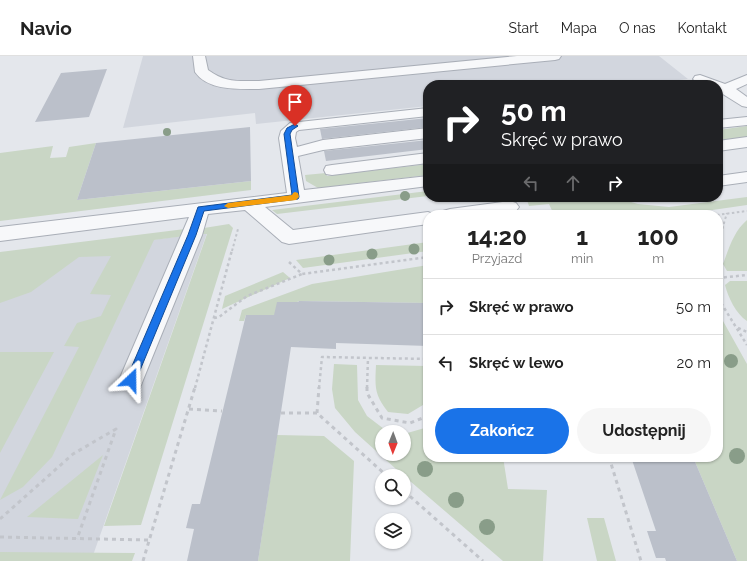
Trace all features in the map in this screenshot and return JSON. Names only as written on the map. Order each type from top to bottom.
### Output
[{"type":"street","points":[[198,56],[202,72],[215,81],[236,85],[266,84],[555,56]]},
{"type":"street","points":[[723,86],[747,79]]},
{"type":"street","points":[[723,89],[747,103]]},
{"type":"street","points":[[296,197],[287,134],[289,129],[295,126],[423,113]]},
{"type":"street","points":[[723,123],[747,121]]},
{"type":"street","points":[[290,153],[323,145],[423,134]]},
{"type":"street","points":[[723,145],[747,142]]},
{"type":"street","points":[[332,170],[423,159]]},
{"type":"street","points":[[723,180],[747,177]]},
{"type":"street","points":[[0,234],[423,182]]},
{"type":"street","points":[[248,203],[289,236],[423,219]]},
{"type":"street","points":[[483,210],[510,206]]},
{"type":"street","points":[[131,380],[192,235],[201,209]]},
{"type":"path","points":[[723,214],[747,211]]},
{"type":"path","points":[[723,226],[727,213]]},
{"type":"path","points":[[143,561],[189,409],[238,227]]},
{"type":"path","points":[[214,318],[219,317],[247,296],[302,274],[423,258]]},
{"type":"path","points":[[286,260],[302,274]]},
{"type":"path","points":[[723,277],[747,275]]},
{"type":"path","points":[[723,306],[747,345]]},
{"type":"path","points":[[737,328],[747,332]]},
{"type":"path","points":[[317,413],[322,357],[423,359]]},
{"type":"path","points":[[368,358],[367,393],[382,418],[410,423],[423,418]]},
{"type":"path","points":[[189,409],[222,410]]},
{"type":"path","points":[[281,413],[317,413],[379,469]]},
{"type":"path","points":[[0,519],[73,454],[116,429],[77,539]]},
{"type":"path","points":[[611,462],[641,561]]},
{"type":"path","points":[[411,497],[483,561]]},
{"type":"path","points":[[0,537],[149,540]]},
{"type":"shaded area","points":[[143,56],[659,56],[688,79],[423,80],[423,107],[256,124],[255,113],[123,128]]},
{"type":"shaded area","points":[[207,233],[91,561],[0,561],[0,259]]},
{"type":"green space","points":[[747,126],[747,137],[723,139],[723,129]]},
{"type":"green space","points":[[96,143],[77,200],[251,181],[251,190],[0,221],[0,153],[53,146],[50,158],[66,157],[69,147]]},
{"type":"green space","points":[[423,165],[423,176],[318,188],[306,181],[305,175],[326,173],[327,176]]},
{"type":"green space","points":[[423,192],[423,197],[277,214],[272,210]]},
{"type":"green space","points":[[747,197],[747,205],[712,210],[552,210],[549,204],[529,206],[528,202],[631,202],[669,207],[708,202],[723,202],[723,200]]},
{"type":"green space","points":[[747,220],[747,271],[727,271],[723,264],[727,252],[735,235],[742,224]]},
{"type":"green space","points":[[229,224],[233,228],[141,525],[104,526],[207,234],[202,234],[204,228]]},
{"type":"green space","points":[[185,229],[185,236],[154,240],[52,457],[23,487],[0,500],[79,347],[64,346],[77,323],[101,316],[111,295],[90,294],[111,256],[79,257],[31,292],[0,303],[0,252]]},
{"type":"green space","points":[[423,243],[423,252],[303,268],[296,260]]},
{"type":"green space","points":[[423,266],[423,303],[299,301],[274,315],[246,315],[244,321],[239,321],[242,310],[312,284]]},
{"type":"green space","points":[[283,272],[290,278],[222,309],[225,296]]},
{"type":"green space","points":[[730,281],[747,281],[747,321],[736,310],[728,295],[725,285]]},
{"type":"green space","points":[[723,321],[747,364],[747,561],[737,561],[695,462],[723,462]]},
{"type":"green space","points":[[0,352],[54,352],[0,453]]},
{"type":"green space","points":[[334,364],[357,365],[358,400],[367,416],[379,425],[375,425],[375,450],[355,432],[335,408],[332,389]]},
{"type":"green space","points":[[376,365],[423,366],[423,405],[408,414],[388,412],[383,406],[376,390]]},
{"type":"green space","points":[[423,428],[423,462],[504,462],[508,489],[547,490],[543,561],[503,561],[411,482],[411,469],[396,469],[387,461],[411,461],[411,432]]},
{"type":"green space","points":[[277,435],[324,436],[354,461],[350,561],[258,561]]},
{"type":"green space","points":[[103,455],[78,519],[27,517]]},
{"type":"green space","points":[[587,518],[604,518],[616,561],[597,561]]},
{"type":"green space","points":[[0,552],[135,553],[132,561],[0,561]]},
{"type":"building","points":[[107,69],[89,117],[35,122],[61,73]]},
{"type":"building","points":[[423,119],[423,128],[322,139],[320,129]]},
{"type":"building","points":[[250,127],[251,181],[77,200],[96,143]]},
{"type":"building","points":[[423,141],[423,150],[326,161],[324,151]]},
{"type":"building","points":[[277,302],[423,303],[423,346],[336,343],[336,349],[291,347],[258,561],[187,561],[194,529],[186,528],[192,504],[200,504],[246,315],[274,315]]},
{"type":"building","points":[[633,462],[695,462],[737,561],[666,561],[665,558],[656,558],[647,531],[656,531]]},
{"type":"slow traffic","points":[[228,206],[296,197],[295,194]]},
{"type":"route","points":[[131,380],[197,224],[201,209],[296,197],[287,134],[289,129],[295,126]]}]
